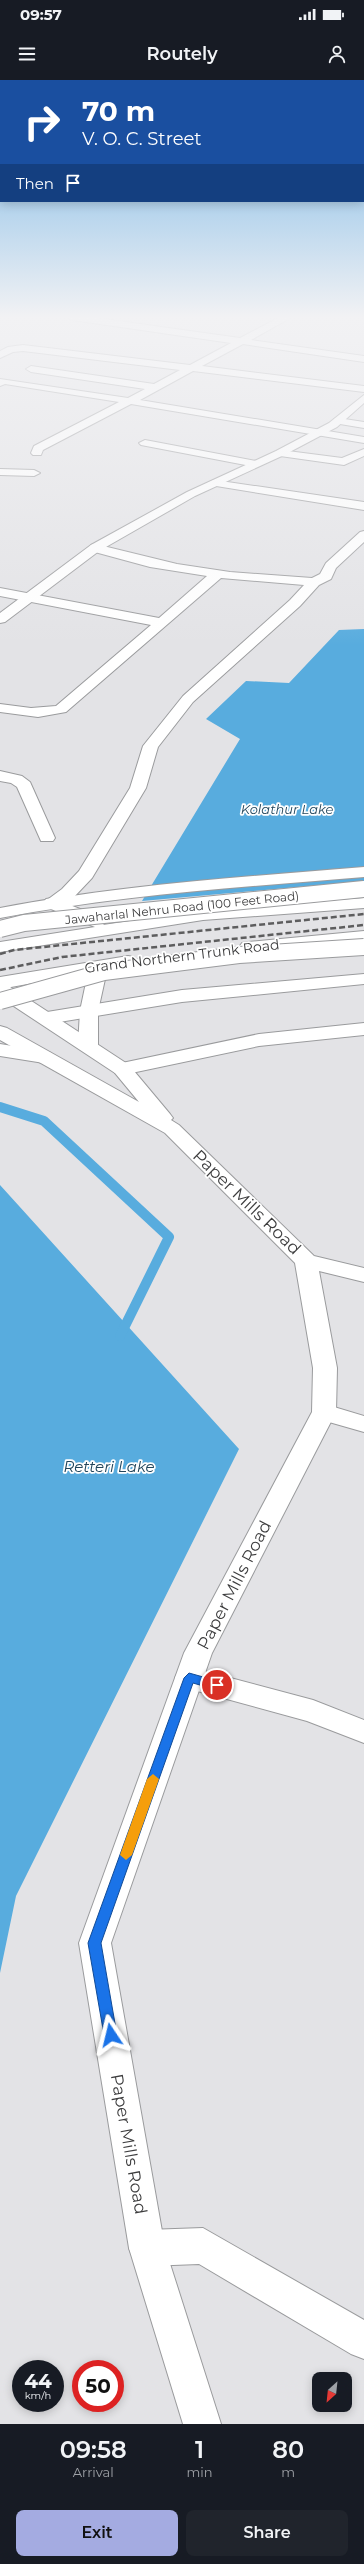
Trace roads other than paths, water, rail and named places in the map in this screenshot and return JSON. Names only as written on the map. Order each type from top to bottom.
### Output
[{"type":"street","points":[[37,453],[38,448],[80,426]]},
{"type":"street","points":[[278,426],[364,440]]},
{"type":"street","points":[[0,619],[95,548],[191,494],[280,453],[329,426]]},
{"type":"street","points":[[303,457],[335,436]]},
{"type":"street","points":[[145,443],[256,464]]},
{"type":"street","points":[[299,443],[319,446]]},
{"type":"street","points":[[350,461],[364,452]]},
{"type":"street","points":[[280,453],[336,462],[350,461],[364,463]]},
{"type":"street","points":[[0,472],[34,473]]},
{"type":"street","points":[[214,483],[364,506]]},
{"type":"street","points":[[52,903],[68,893],[86,874],[138,788],[152,746],[188,699],[295,604],[314,582],[326,576],[330,566],[364,535]]},
{"type":"street","points":[[95,548],[163,567],[218,574],[314,582]]},
{"type":"street","points":[[0,708],[31,714],[46,714],[62,709],[218,574]]},
{"type":"street","points":[[0,592],[162,623]]},
{"type":"street","points":[[0,776],[16,779],[24,785],[46,838]]},
{"type":"street","points":[[0,913],[52,903],[212,884],[364,872]]},
{"type":"street","name":"Jawaharlal Nehru Road (100 Feet Road)","points":[[0,929],[24,924],[364,890]]},
{"type":"street","points":[[52,903],[113,928]]},
{"type":"street","points":[[0,947],[203,915],[364,903]]},
{"type":"street","name":"Grand Northern Trunk Road","points":[[0,983],[99,965],[364,936]]},
{"type":"street","points":[[0,1001],[104,972],[239,955],[364,947]]},
{"type":"street","points":[[88,1046],[90,1011],[99,965]]},
{"type":"street","points":[[47,1018],[182,996],[364,979]]},
{"type":"street","points":[[0,989],[47,1018],[122,1068],[172,1129]]},
{"type":"street","points":[[122,1068],[259,1040],[364,1029]]},
{"type":"street","name":"Paper Mills Road","points":[[0,1032],[172,1129],[306,1261],[325,1368],[324,1412],[198,1653],[95,1943],[147,2248],[202,2424]]},
{"type":"street","points":[[0,1050],[44,1057]]},
{"type":"street","points":[[306,1261],[364,1275]]},
{"type":"street","points":[[324,1412],[364,1424]]},
{"type":"street","points":[[189,1678],[313,1711],[364,1732]]},
{"type":"street","points":[[147,2248],[203,2246],[364,2340]]},
{"type":"water","name":"Kolathur Lake","points":[[364,629],[364,881],[142,901],[240,739],[206,719],[246,681],[289,683],[339,630]]},
{"type":"water","name":"Retteri Lake","points":[[0,1185],[239,1449],[16,1896],[0,1973]]},
{"type":"waterway","points":[[0,1107],[44,1121],[169,1237],[120,1336]]},
{"type":"railway","points":[[0,954],[14,950],[364,914]]},
{"type":"railway","points":[[0,970],[62,957],[364,925]]}]
